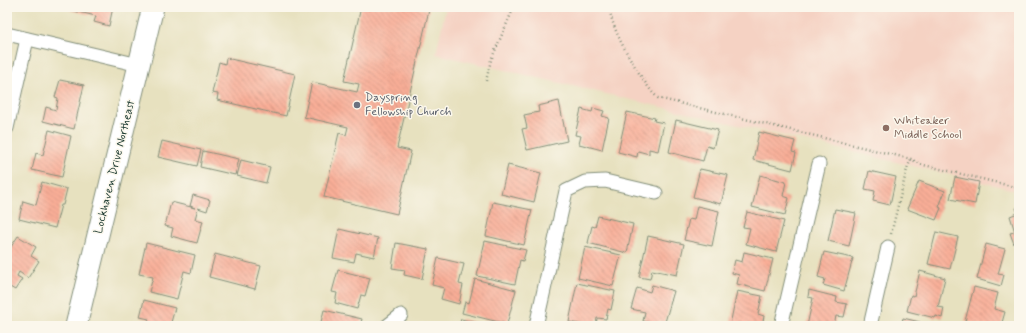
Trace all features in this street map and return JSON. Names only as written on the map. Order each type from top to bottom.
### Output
[{"type":"main road","name":"Lockhaven Drive Northeast","points":[[76,326],[153,7]]},
{"type":"street","points":[[7,34],[139,65]]},
{"type":"street","points":[[7,128],[28,39]]},
{"type":"street","points":[[781,326],[819,164]]},
{"type":"street","points":[[536,326],[566,191],[585,182],[606,181],[656,193]]},
{"type":"street","points":[[870,326],[888,248]]},
{"type":"street","points":[[387,326],[401,315]]},
{"type":"path","points":[[486,81],[491,60],[514,7]]},
{"type":"path","points":[[609,7],[616,31],[623,47],[648,87],[658,98],[911,159],[920,164],[1019,188]]},
{"type":"path","points":[[888,248],[907,169],[911,159]]},
{"type":"shaded area","name":"Whiteaker Middle School","points":[[446,7],[1019,7],[1019,191],[436,54]]},
{"type":"building","points":[[71,7],[113,7],[109,26],[94,22],[96,16],[70,10]]},
{"type":"building","name":"Dayspring Fellowship Church","points":[[361,7],[415,7],[429,10],[397,148],[411,151],[397,214],[324,197],[339,133],[346,135],[348,127],[304,117],[312,82],[357,92],[359,84],[344,81]]},
{"type":"building","points":[[226,58],[295,74],[286,116],[217,100],[218,94],[212,93],[219,62],[225,64]]},
{"type":"building","points":[[60,80],[84,85],[74,129],[43,121],[46,107],[56,110],[58,98],[55,97]]},
{"type":"building","points":[[559,101],[567,141],[527,150],[522,129],[527,128],[524,115],[539,112],[538,106]]},
{"type":"building","points":[[593,108],[604,111],[602,116],[609,118],[602,150],[579,144],[581,136],[575,135],[581,109],[592,112]]},
{"type":"building","points":[[627,112],[655,118],[654,121],[664,123],[658,151],[649,149],[649,154],[638,151],[637,157],[618,152]]},
{"type":"building","points":[[676,120],[718,130],[713,148],[707,146],[703,161],[669,152]]},
{"type":"building","points":[[49,130],[71,136],[62,177],[32,170],[36,153],[43,155]]},
{"type":"building","points":[[759,132],[795,141],[792,152],[796,153],[792,170],[753,160]]},
{"type":"building","points":[[162,141],[201,150],[197,166],[158,157]]},
{"type":"building","points":[[203,151],[239,159],[235,175],[200,167]]},
{"type":"building","points":[[241,160],[270,167],[266,183],[237,176]]},
{"type":"building","points":[[508,165],[541,173],[534,202],[501,194]]},
{"type":"building","points":[[700,169],[728,175],[721,204],[693,197]]},
{"type":"building","points":[[869,171],[896,177],[890,205],[873,201],[875,191],[865,189]]},
{"type":"building","points":[[760,175],[786,182],[783,196],[789,198],[785,215],[752,207]]},
{"type":"building","points":[[955,177],[979,182],[975,204],[950,199]]},
{"type":"building","points":[[919,181],[945,191],[939,207],[941,208],[936,220],[907,209]]},
{"type":"building","points":[[42,182],[67,189],[55,228],[19,219],[23,201],[36,205]]},
{"type":"building","points":[[193,195],[210,200],[207,211],[198,208],[195,219],[203,221],[197,243],[171,236],[173,228],[165,226],[171,202],[195,208],[190,206]]},
{"type":"building","points":[[493,202],[532,210],[524,245],[486,236]]},
{"type":"building","points":[[697,206],[719,211],[712,246],[684,240],[689,219],[694,220]]},
{"type":"building","points":[[1019,207],[1019,243],[1014,244],[1010,233],[1015,232],[1010,216],[1018,213],[1016,208]]},
{"type":"building","points":[[835,209],[856,213],[849,246],[828,241]]},
{"type":"building","points":[[747,212],[784,221],[776,252],[746,244],[750,228],[743,227]]},
{"type":"building","points":[[598,216],[633,224],[627,253],[588,243],[592,226],[595,227]]},
{"type":"building","points":[[339,229],[378,238],[374,257],[356,253],[354,262],[333,258]]},
{"type":"building","points":[[936,232],[958,237],[950,269],[928,264]]},
{"type":"building","points":[[18,236],[36,247],[31,256],[39,261],[28,278],[19,272],[17,276],[22,279],[15,290],[10,287],[8,289],[7,288],[7,253]]},
{"type":"building","points":[[648,236],[684,244],[677,275],[652,270],[650,279],[639,277]]},
{"type":"building","points":[[485,241],[526,250],[523,261],[520,260],[515,284],[477,276]]},
{"type":"building","points":[[146,243],[195,255],[191,273],[184,271],[177,299],[149,292],[153,277],[139,274]]},
{"type":"building","points":[[396,243],[428,249],[422,279],[404,275],[405,270],[392,268]]},
{"type":"building","points":[[986,244],[1005,249],[998,274],[1004,275],[1001,286],[977,279]]},
{"type":"building","points":[[585,247],[621,255],[613,286],[578,278]]},
{"type":"building","points":[[744,252],[773,259],[765,291],[737,284],[739,275],[732,273],[735,260],[742,262]]},
{"type":"building","points":[[824,252],[853,258],[844,291],[823,285],[825,279],[818,277]]},
{"type":"building","points":[[215,254],[261,266],[255,289],[209,277]]},
{"type":"building","points":[[438,258],[464,264],[459,284],[463,285],[459,304],[441,299],[444,288],[432,285]]},
{"type":"building","points":[[338,270],[370,278],[365,296],[361,295],[357,309],[335,303],[337,293],[332,292]]},
{"type":"building","points":[[920,271],[945,278],[938,307],[944,308],[942,318],[936,316],[935,318],[907,311],[911,295],[914,296]]},
{"type":"building","points":[[475,279],[516,290],[507,324],[462,313],[465,302],[469,303]]},
{"type":"building","points":[[577,283],[615,291],[611,310],[608,309],[606,319],[597,318],[596,326],[569,322]]},
{"type":"building","points":[[652,285],[674,291],[665,322],[659,321],[658,325],[643,321],[645,312],[631,309],[637,288],[650,292]]},
{"type":"building","points":[[974,287],[998,293],[994,309],[1005,312],[1001,326],[984,326],[965,321]]},
{"type":"building","points":[[809,290],[837,297],[836,302],[847,304],[844,317],[836,316],[834,326],[807,326],[813,298],[808,297]]},
{"type":"building","points":[[737,291],[762,296],[758,314],[764,316],[762,326],[730,325]]},
{"type":"building","points":[[144,300],[175,308],[170,326],[147,326],[149,319],[140,317]]},
{"type":"building","points":[[324,310],[362,319],[360,326],[320,326]]},
{"type":"building","points":[[903,318],[920,322],[919,326],[901,326]]},
{"type":"building","points":[[461,319],[486,325],[486,326],[459,326]]},
{"type":"place","name":"Dayspring Fellowship Church","points":[[357,105]]},
{"type":"place","name":"Whiteaker Middle School","points":[[886,128]]}]
